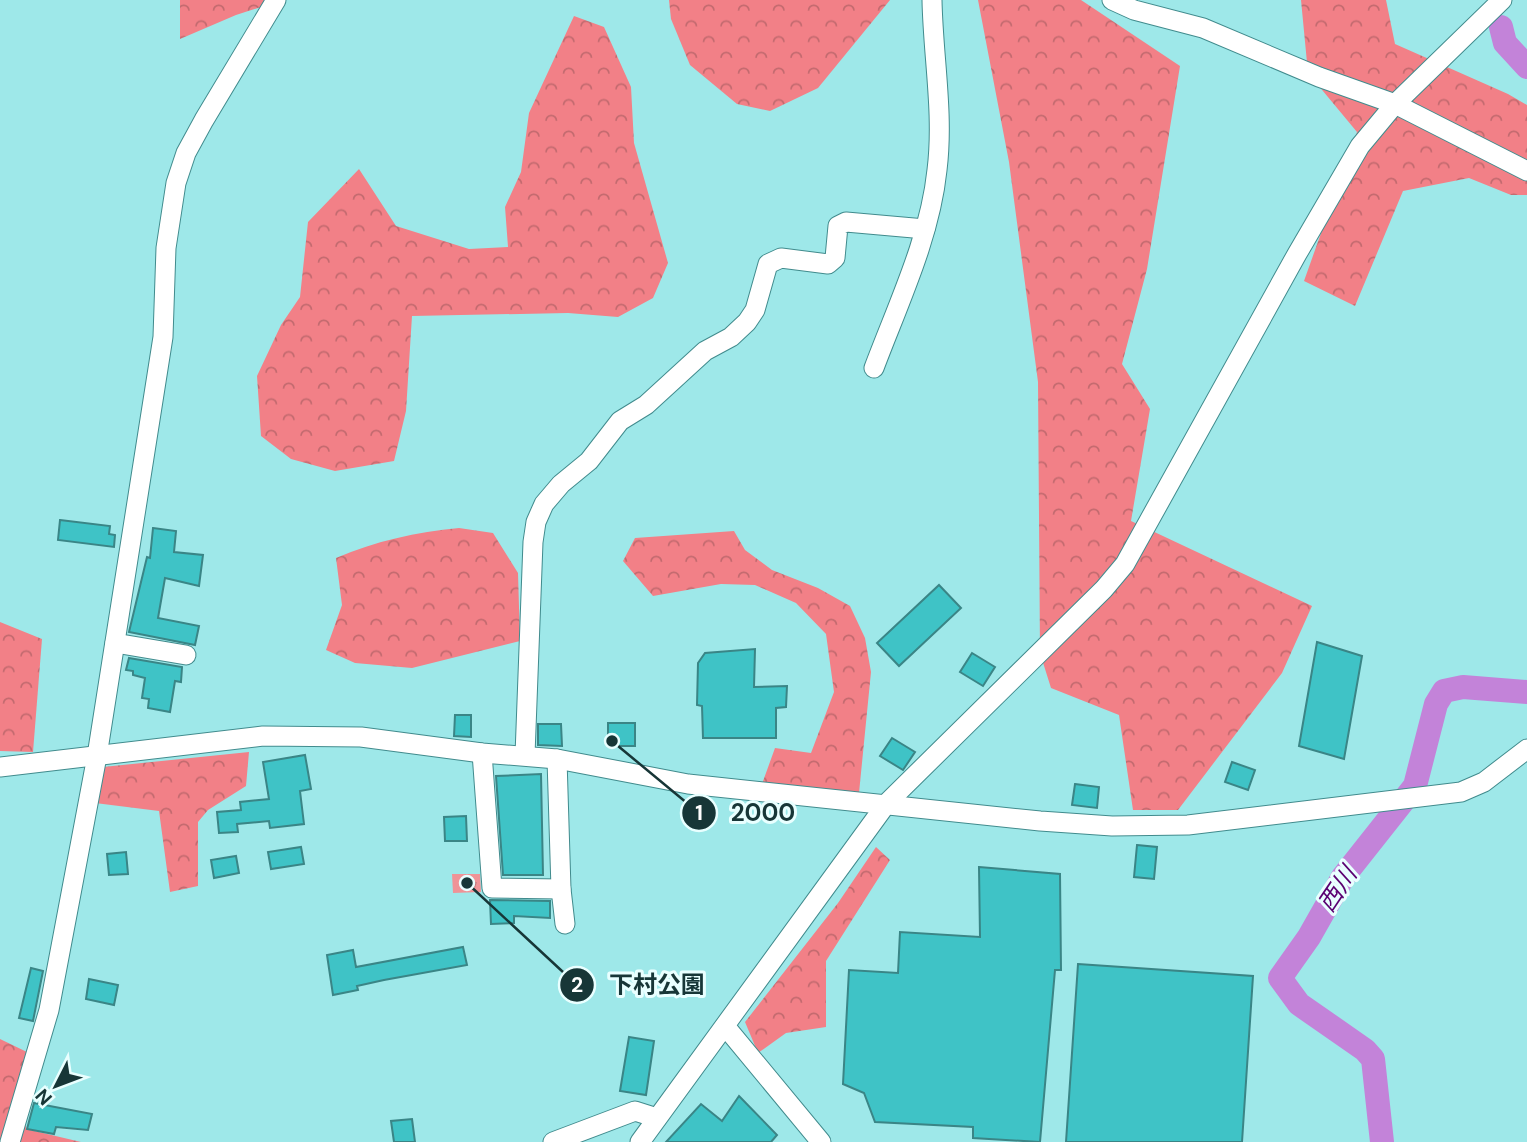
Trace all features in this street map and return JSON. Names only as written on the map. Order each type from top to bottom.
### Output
[{"type":"street","points":[[10,1142],[50,1010],[97,755],[163,337],[166,248],[176,183],[186,153],[204,120],[276,0]]},
{"type":"street","points":[[874,368],[925,229],[937,170],[939,119],[932,0]]},
{"type":"street","points":[[1112,0],[1133,10],[1203,28],[1319,77],[1395,104],[1527,171]]},
{"type":"street","points":[[640,1142],[887,803],[1104,589],[1125,564],[1360,146],[1395,104],[1502,0]]},
{"type":"street","points":[[525,755],[533,542],[536,522],[544,503],[561,484],[589,461],[620,421],[646,405],[705,351],[731,337],[747,322],[755,310],[768,264],[781,258],[828,264],[835,258],[838,226],[846,222],[925,229]]},
{"type":"street","points":[[115,643],[186,655]]},
{"type":"street","points":[[0,767],[262,736],[361,737],[482,753],[557,759],[688,784],[1040,821],[1112,826],[1188,825],[1461,792],[1484,782],[1527,748]]},
{"type":"street","points":[[482,753],[492,888],[561,889]]},
{"type":"street","points":[[557,759],[561,889],[565,924]]},
{"type":"street","points":[[725,1026],[821,1141]]},
{"type":"street","points":[[553,1142],[635,1111],[657,1118]]},
{"type":"green space","points":[[180,0],[265,0],[261,7],[180,39]]},
{"type":"green space","points":[[669,0],[890,0],[818,88],[770,111],[737,104],[690,65],[671,19]]},
{"type":"green space","points":[[978,0],[1081,0],[1180,66],[1147,269],[1122,364],[1150,409],[1131,521],[1312,606],[1282,673],[1178,810],[1133,810],[1119,715],[1051,688],[1040,653],[1038,382],[1009,162]]},
{"type":"green space","points":[[1301,0],[1386,0],[1395,44],[1527,105],[1527,195],[1511,195],[1469,178],[1403,191],[1355,306],[1304,281],[1357,132],[1308,73]]},
{"type":"green space","points":[[574,16],[604,27],[631,87],[634,143],[668,263],[653,298],[618,317],[568,313],[412,316],[406,411],[394,461],[335,471],[291,459],[261,436],[257,376],[281,325],[300,297],[308,222],[359,169],[396,226],[469,249],[508,247],[505,207],[521,172],[529,113]]},
{"type":"green space","points":[[459,528],[493,533],[518,573],[520,641],[412,668],[355,663],[326,650],[342,605],[336,558],[396,538]]},
{"type":"green space","points":[[734,531],[745,550],[772,570],[818,588],[850,606],[865,638],[871,672],[859,793],[762,784],[775,748],[811,753],[834,692],[826,634],[796,603],[755,585],[721,584],[653,596],[623,561],[635,538]]},
{"type":"green space","points":[[0,622],[42,639],[33,752],[0,751]]},
{"type":"green space","points":[[249,752],[246,786],[208,810],[198,822],[198,886],[170,892],[159,811],[95,803],[103,767]]},
{"type":"green space","points":[[876,847],[890,860],[826,961],[826,1027],[786,1033],[758,1053],[745,1022],[838,903]]},
{"type":"green space","points":[[452,874],[480,874],[481,892],[453,893]]},
{"type":"green space","points":[[0,1039],[29,1053],[24,1096],[26,1129],[81,1142],[0,1142]]},
{"type":"building","points":[[60,520],[110,526],[109,534],[115,535],[114,547],[58,540]]},
{"type":"building","points":[[153,528],[176,531],[174,552],[203,555],[199,586],[165,578],[158,618],[199,626],[195,645],[129,632],[147,557],[150,558]]},
{"type":"building","points":[[939,585],[961,608],[899,666],[877,643]]},
{"type":"building","points":[[1317,642],[1362,656],[1344,759],[1299,746]]},
{"type":"building","points":[[755,649],[754,687],[787,686],[786,707],[776,708],[776,738],[703,738],[702,706],[697,705],[698,663],[705,653]]},
{"type":"building","points":[[972,653],[995,667],[983,686],[960,672]]},
{"type":"building","points":[[129,658],[182,667],[181,682],[175,681],[170,712],[148,708],[149,699],[142,698],[145,678],[126,670]]},
{"type":"building","points":[[455,715],[471,715],[471,737],[454,736]]},
{"type":"building","points":[[608,723],[635,723],[635,746],[608,746]]},
{"type":"building","points":[[538,724],[561,724],[562,746],[538,745]]},
{"type":"building","points":[[892,738],[915,752],[903,770],[880,756]]},
{"type":"building","points":[[305,755],[311,789],[300,791],[304,824],[270,828],[269,821],[237,824],[238,832],[219,833],[217,812],[241,810],[240,802],[269,799],[263,762]]},
{"type":"building","points":[[1232,762],[1255,770],[1248,790],[1225,782]]},
{"type":"building","points":[[541,774],[543,875],[503,875],[496,776]]},
{"type":"building","points":[[1075,784],[1099,787],[1097,808],[1072,805]]},
{"type":"building","points":[[466,816],[467,841],[445,841],[444,817]]},
{"type":"building","points":[[1137,845],[1157,847],[1154,879],[1134,877]]},
{"type":"building","points":[[301,847],[304,864],[271,869],[268,852]]},
{"type":"building","points":[[126,852],[128,874],[109,875],[107,854]]},
{"type":"building","points":[[236,856],[239,873],[214,878],[211,860]]},
{"type":"building","points":[[979,867],[1060,874],[1061,970],[1055,970],[1040,1142],[973,1138],[973,1127],[875,1122],[864,1093],[843,1084],[849,970],[898,973],[900,932],[980,937]]},
{"type":"building","points":[[490,900],[550,901],[550,918],[514,916],[514,923],[491,924]]},
{"type":"building","points":[[463,947],[467,965],[357,986],[358,990],[333,995],[327,955],[353,950],[356,967]]},
{"type":"building","points":[[1078,964],[1253,976],[1242,1142],[1066,1142]]},
{"type":"building","points":[[31,968],[43,971],[33,1021],[19,1018]]},
{"type":"building","points":[[89,979],[118,985],[114,1005],[86,999]]},
{"type":"building","points":[[629,1037],[654,1041],[646,1095],[620,1091]]},
{"type":"building","points":[[739,1096],[777,1135],[771,1142],[666,1142],[701,1104],[722,1121]]},
{"type":"building","points":[[34,1103],[92,1114],[88,1130],[56,1127],[54,1134],[27,1129]]},
{"type":"building","points":[[412,1119],[415,1142],[394,1142],[391,1121]]},
{"type":"waterway","name":"西川","points":[[1501,27],[1505,43],[1527,67]]},
{"type":"waterway","name":"西川","points":[[1382,1142],[1373,1059],[1365,1050],[1299,1004],[1280,978],[1309,937],[1343,877],[1415,786],[1436,704],[1444,691],[1463,687],[1527,692]]},
{"type":"place","name":"2000","points":[[612,741]]},
{"type":"place","name":"下村公園","points":[[467,883]]}]
